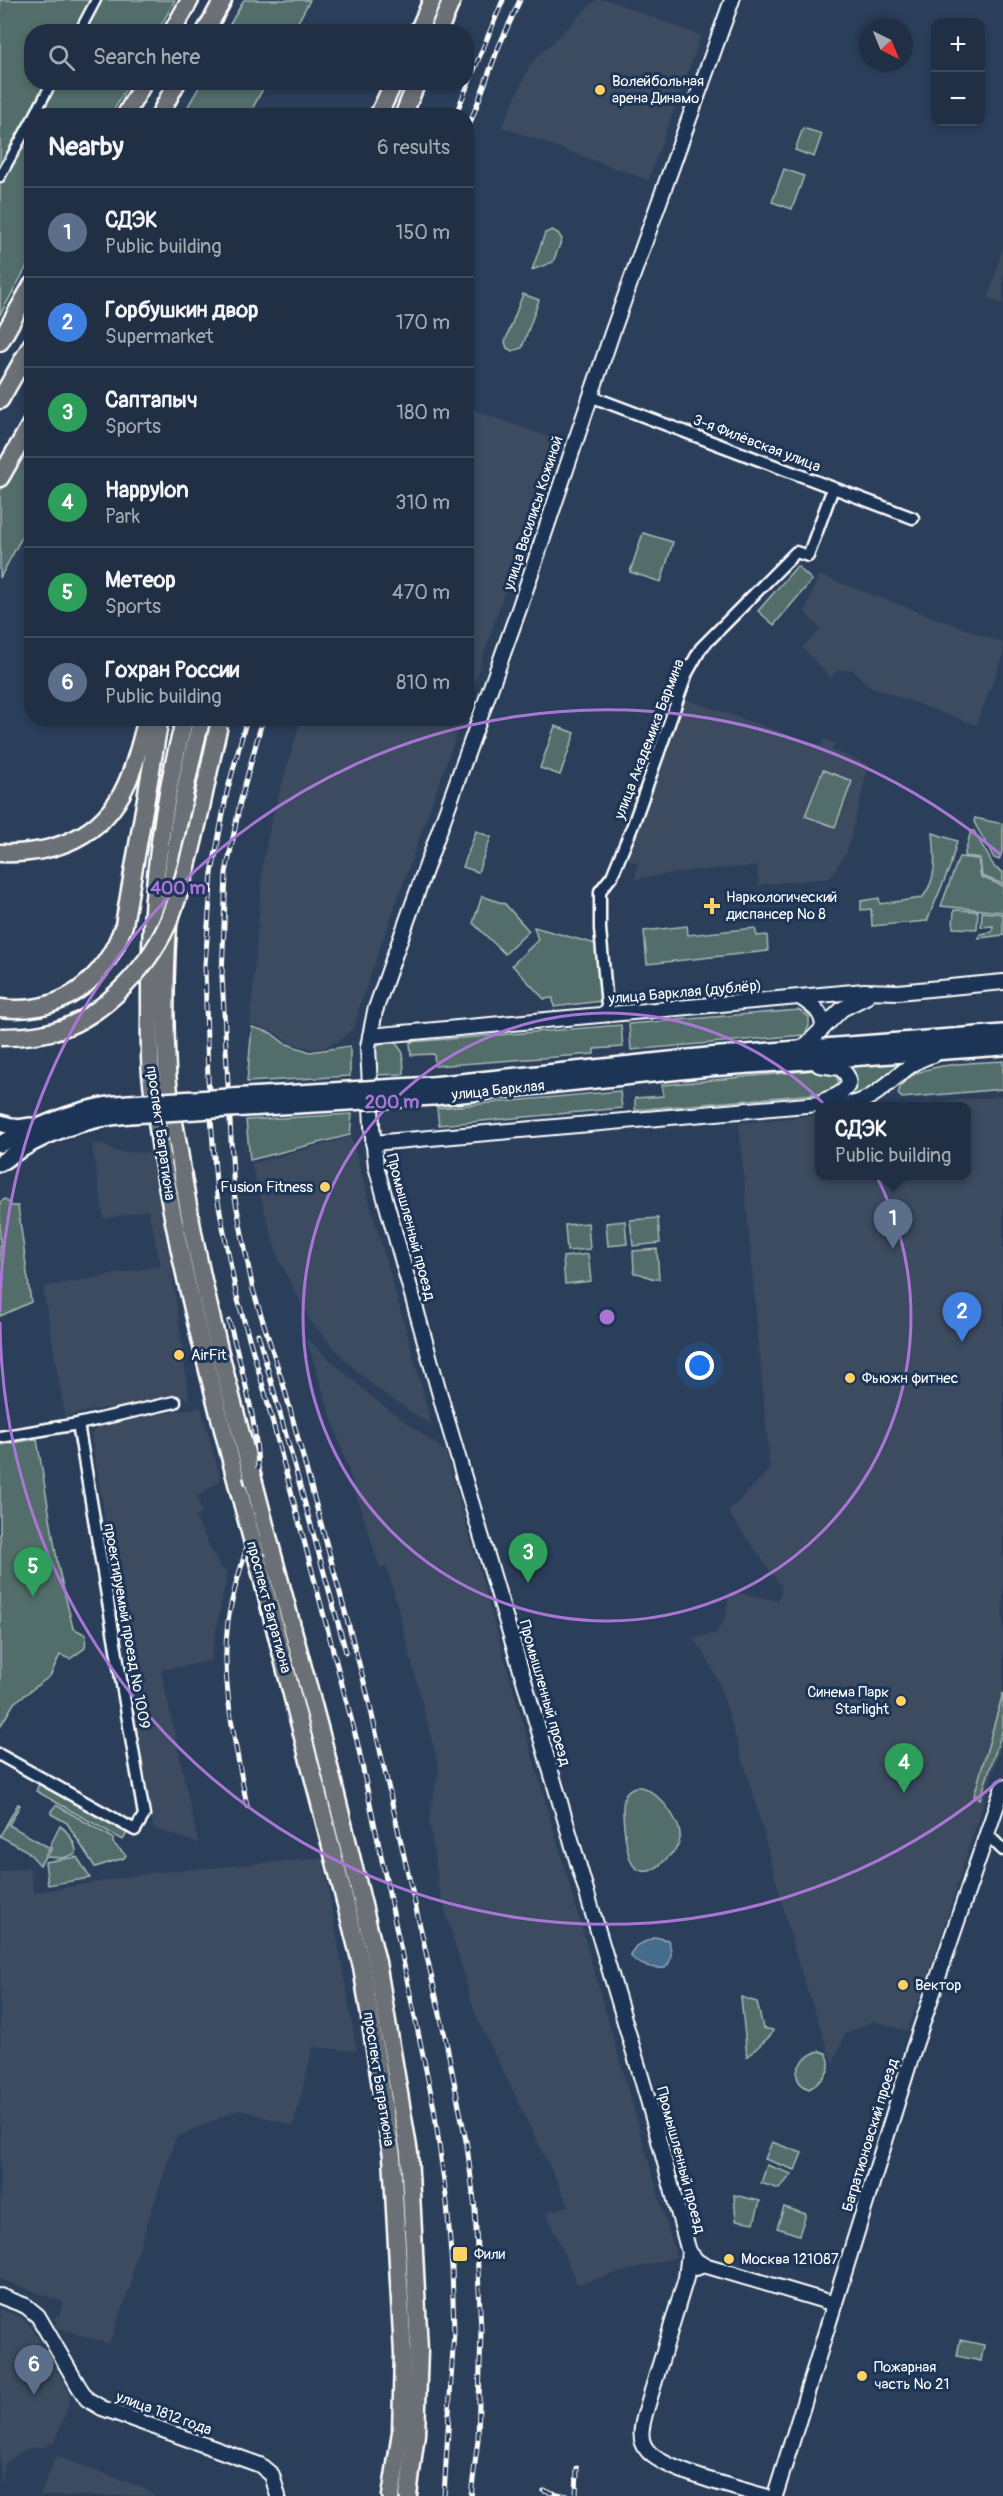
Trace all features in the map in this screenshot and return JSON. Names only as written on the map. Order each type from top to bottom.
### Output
[{"type":"main road","points":[[176,24],[190,0]]},
{"type":"main road","points":[[210,24],[223,0]]},
{"type":"main road","points":[[422,24],[432,0]]},
{"type":"main road","points":[[442,24],[452,0]]},
{"type":"main road","points":[[129,108],[140,90]]},
{"type":"main road","points":[[163,108],[173,90]]},
{"type":"main road","points":[[382,108],[391,90]]},
{"type":"main road","points":[[387,108],[392,90]]},
{"type":"main road","points":[[406,108],[414,90]]},
{"type":"main road","points":[[0,342],[24,299]]},
{"type":"main road","points":[[0,400],[24,358]]},
{"type":"main road","points":[[0,478],[24,436]]},
{"type":"main road","points":[[0,853],[26,854],[67,844],[102,819],[116,803],[126,786],[145,726]]},
{"type":"main road","points":[[0,1008],[29,1009],[49,1005],[70,996],[105,966],[116,948],[124,925],[159,726]]},
{"type":"main road","name":"проспект Багратиона","points":[[183,726],[175,754],[160,836],[149,955],[151,1072],[173,1221],[201,1344],[362,1967],[392,2156],[403,2354],[401,2432],[390,2496]]},
{"type":"main road","name":"проспект Багратиона","points":[[199,726],[191,756],[178,839],[168,933],[166,957],[167,1072],[188,1217],[216,1341],[323,1742],[377,1962],[409,2153],[419,2350],[416,2434],[408,2496]]},
{"type":"main road","points":[[0,1037],[17,1037],[56,1031],[91,1013],[120,991],[157,945],[171,916],[195,830],[219,726]]},
{"type":"main road","name":"улица Барклая","points":[[433,1091],[803,1048],[1003,1033]]},
{"type":"main road","name":"улица Барклая","points":[[0,1144],[48,1121],[85,1110],[433,1091],[790,1061],[1003,1047]]},
{"type":"main road","name":"улица Барклая","points":[[0,1163],[7,1156],[67,1128],[129,1109]]},
{"type":"main road","points":[[0,1123],[18,1128],[48,1121]]},
{"type":"street","points":[[83,24],[96,0]]},
{"type":"street","name":"улица Василисы Кожиной","points":[[373,1143],[368,1060],[375,1011],[519,609],[590,396],[732,0]]},
{"type":"street","points":[[38,108],[47,90]]},
{"type":"street","points":[[0,177],[24,133]]},
{"type":"street","name":"3-я Филёвская улица","points":[[590,396],[913,518]]},
{"type":"street","name":"улица Академика Бармина","points":[[608,1016],[600,929],[600,891],[612,876],[633,825],[687,673],[701,648],[796,552],[808,556],[833,488]]},
{"type":"street","name":"улица Барклая (дублёр)","points":[[370,1036],[801,999],[864,991],[898,992],[1003,982]]},
{"type":"street","points":[[803,1048],[842,1008],[851,1002],[865,997],[898,992]]},
{"type":"street","points":[[801,999],[820,1013],[823,1028]]},
{"type":"street","points":[[857,1102],[884,1087],[915,1062],[925,1057],[956,1050]]},
{"type":"street","points":[[790,1061],[837,1067],[844,1072],[848,1083],[845,1091],[822,1102]]},
{"type":"street","points":[[373,1143],[815,1104]]},
{"type":"street","name":"Промышленный проезд","points":[[373,1143],[376,1166],[433,1370],[645,2090],[689,2252],[686,2278],[645,2414],[641,2432],[644,2445],[661,2462],[764,2496]]},
{"type":"street","points":[[0,1437],[78,1424],[175,1402]]},
{"type":"street","name":"проектируемый проезд № 1009","points":[[0,1755],[135,1830],[144,1815],[78,1424]]},
{"type":"street","name":"Багратионовский проезд","points":[[776,2496],[914,2048],[1003,1787]]},
{"type":"street","points":[[988,1835],[1003,1850]]},
{"type":"street","name":"Промышленный проезд","points":[[689,2252],[704,2265],[835,2304]]},
{"type":"street","points":[[686,2278],[692,2270],[704,2265]]},
{"type":"street","name":"улица 1812 года","points":[[0,2296],[26,2306],[38,2316],[78,2387],[87,2398],[102,2408],[260,2465],[272,2475],[278,2496]]},
{"type":"shaded area","name":"Волейбольная арена Динамо","points":[[596,0],[608,0],[701,36],[648,180],[502,127],[531,63]]},
{"type":"shaded area","points":[[1003,247],[1003,304],[988,298]]},
{"type":"shaded area","points":[[474,411],[555,439],[474,684]]},
{"type":"shaded area","points":[[819,575],[1003,643],[1003,656],[976,725],[869,686],[852,669],[837,671],[831,678],[802,647],[821,630],[805,612]]},
{"type":"shaded area","points":[[684,699],[821,746],[824,739],[834,743],[832,750],[869,765],[847,851],[830,878],[759,885],[757,866],[690,871],[635,879],[638,863],[627,859]]},
{"type":"shaded area","points":[[299,726],[459,726],[360,1004],[355,1027],[339,1041],[322,1048],[312,1049],[290,1043],[272,1031],[250,1024],[263,862],[271,822]]},
{"type":"shaded area","points":[[1003,1096],[1003,1740],[933,1961],[907,2031],[873,2021],[845,2034],[833,2064],[798,1963],[753,1794],[719,1683],[693,1638],[717,1633],[726,1615],[729,1591],[778,1601],[782,1587],[728,1512],[770,1469],[739,1123],[815,1115],[815,1180],[971,1180],[971,1102],[941,1102]]},
{"type":"shaded area","points":[[351,1137],[432,1426],[379,1390],[346,1361],[311,1322],[279,1260],[251,1164]]},
{"type":"shaded area","points":[[100,1143],[118,1152],[150,1153],[171,1264],[189,1398],[186,1400],[184,1396],[109,1411],[108,1407],[65,1416],[43,1287],[161,1266],[148,1210],[104,1219],[92,1145]]},
{"type":"shaded area","points":[[306,1338],[373,1398],[445,1451],[676,2257],[577,2284],[546,2212],[569,2206],[475,2014],[439,1889],[429,1819],[439,1768],[387,1566],[380,1568]]},
{"type":"shaded area","points":[[201,1407],[221,1480],[197,1497],[203,1513],[195,1517],[221,1569],[228,1570],[210,1661],[161,1670],[198,1843],[153,1828],[132,1698],[124,1631],[91,1436],[96,1427],[104,1423]]},
{"type":"shaded area","points":[[323,1858],[357,2051],[313,2047],[293,2126],[240,2109],[176,2137],[133,2266],[131,2284],[109,2344],[55,2327],[57,2322],[54,2320],[56,2316],[59,2316],[63,2302],[0,2279],[0,1872],[29,1867],[34,1893],[150,1873]]},
{"type":"shaded area","points":[[655,1937],[668,1940],[669,1943],[671,1958],[665,1968],[645,1966],[632,1958],[630,1954],[636,1946]]},
{"type":"shaded area","points":[[0,2309],[21,2317],[30,2326],[68,2390],[70,2400],[55,2442],[44,2447],[25,2449],[4,2464],[0,2489]]},
{"type":"shaded area","points":[[56,2456],[146,2489],[155,2496],[40,2496]]},
{"type":"green space","points":[[0,0],[175,0],[162,24],[24,24],[24,90],[125,90],[115,108],[24,108],[24,272],[0,315]]},
{"type":"green space","points":[[244,0],[310,0],[297,24],[230,24]]},
{"type":"green space","points":[[197,90],[262,90],[253,108],[187,108]]},
{"type":"green space","points":[[803,128],[822,134],[814,157],[795,150]]},
{"type":"green space","points":[[784,169],[804,176],[792,209],[772,202]]},
{"type":"green space","points":[[552,230],[562,239],[553,262],[532,270],[545,233]]},
{"type":"green space","points":[[523,294],[539,300],[522,348],[512,351],[507,348],[505,342]]},
{"type":"green space","points":[[24,446],[24,533],[0,578],[0,491]]},
{"type":"green space","points":[[643,533],[673,542],[661,582],[630,572]]},
{"type":"green space","points":[[797,566],[812,580],[774,625],[758,611]]},
{"type":"green space","points":[[555,726],[575,733],[560,775],[540,768]]},
{"type":"green space","points":[[823,770],[852,781],[835,827],[805,816]]},
{"type":"green space","points":[[975,818],[1003,824],[1003,849],[999,860],[994,858],[974,822]]},
{"type":"green space","points":[[476,831],[491,837],[478,872],[463,867]]},
{"type":"green space","points":[[971,831],[974,831],[995,868],[1003,872],[1003,884],[982,876],[980,858],[964,856]]},
{"type":"green space","points":[[933,833],[957,841],[950,867],[927,921],[872,926],[871,909],[861,910],[861,901],[879,898],[880,904],[922,898],[927,891],[934,867]]},
{"type":"green space","points":[[959,857],[978,859],[981,877],[1003,886],[1003,912],[941,906]]},
{"type":"green space","points":[[482,896],[505,904],[529,931],[505,954],[473,923]]},
{"type":"green space","points":[[954,910],[978,911],[977,929],[953,928]]},
{"type":"green space","points":[[982,912],[1003,914],[1003,935],[979,938],[980,934],[992,932],[993,926],[981,927]]},
{"type":"green space","points":[[687,926],[688,935],[755,928],[757,936],[767,935],[768,951],[647,964],[644,931]]},
{"type":"green space","points":[[534,927],[596,944],[601,1001],[554,1007],[553,998],[544,999],[512,965],[538,940]]},
{"type":"green space","points":[[799,1010],[809,1017],[809,1026],[804,1035],[631,1050],[629,1024]]},
{"type":"green space","points":[[621,1025],[623,1047],[594,1049],[594,1054],[435,1066],[434,1054],[411,1055],[410,1042]]},
{"type":"green space","points":[[252,1027],[271,1033],[284,1043],[310,1052],[350,1046],[350,1076],[247,1082]]},
{"type":"green space","points":[[397,1036],[396,1043],[403,1053],[404,1074],[373,1075],[372,1051],[387,1038]]},
{"type":"green space","points":[[905,1060],[861,1094],[849,1095],[853,1087],[846,1065]]},
{"type":"green space","points":[[1003,1061],[1003,1089],[902,1098],[898,1094],[903,1083],[913,1075],[927,1070],[943,1066]]},
{"type":"green space","points":[[826,1069],[834,1072],[839,1083],[835,1090],[827,1093],[635,1110],[635,1098],[663,1096],[662,1085]]},
{"type":"green space","points":[[620,1091],[622,1108],[439,1125],[437,1108]]},
{"type":"green space","points":[[352,1114],[350,1135],[250,1160],[246,1120]]},
{"type":"green space","points":[[5,1199],[12,1206],[18,1206],[31,1302],[0,1316],[0,1202]]},
{"type":"green space","points":[[658,1218],[660,1243],[633,1246],[630,1220]]},
{"type":"green space","points":[[625,1221],[627,1244],[608,1246],[606,1223]]},
{"type":"green space","points":[[588,1223],[590,1249],[567,1251],[565,1225]]},
{"type":"green space","points":[[657,1249],[659,1279],[634,1273],[633,1251]]},
{"type":"green space","points":[[588,1254],[591,1281],[565,1284],[563,1257]]},
{"type":"green space","points":[[37,1439],[58,1566],[73,1628],[86,1635],[85,1648],[70,1659],[60,1655],[50,1676],[14,1703],[0,1727],[0,1445]]},
{"type":"green space","points":[[1003,1693],[1003,1729],[980,1799],[974,1796]]},
{"type":"green space","points":[[39,1784],[127,1833],[123,1840],[36,1791]]},
{"type":"green space","points":[[635,1787],[650,1791],[658,1797],[671,1813],[679,1831],[680,1838],[676,1849],[659,1866],[649,1871],[640,1870],[633,1865],[626,1842],[623,1820],[624,1802],[626,1793]]},
{"type":"green space","points":[[18,1804],[20,1805],[9,1825],[50,1848],[40,1865],[27,1851],[0,1836]]},
{"type":"green space","points":[[56,1805],[113,1838],[113,1843],[126,1855],[124,1858],[95,1867],[67,1823],[51,1814]]},
{"type":"green space","points":[[60,1826],[71,1838],[76,1854],[63,1858],[47,1857],[52,1848],[50,1846]]},
{"type":"green space","points":[[77,1857],[90,1878],[48,1885],[45,1862]]},
{"type":"green space","points":[[741,1997],[757,2002],[763,2028],[773,2030],[771,2035],[747,2057]]},
{"type":"green space","points":[[820,2051],[826,2053],[828,2069],[823,2078],[809,2089],[798,2079],[798,2068],[807,2057]]},
{"type":"green space","points":[[772,2142],[802,2153],[795,2170],[765,2159]]},
{"type":"green space","points":[[767,2165],[792,2174],[779,2189],[761,2183]]},
{"type":"green space","points":[[734,2195],[760,2201],[754,2223],[736,2220]]},
{"type":"green space","points":[[784,2207],[806,2214],[799,2235],[777,2228]]},
{"type":"green space","points":[[960,2340],[984,2345],[981,2361],[957,2356]]},
{"type":"railway","points":[[474,70],[503,0]]},
{"type":"railway","points":[[474,113],[499,46],[520,0]]},
{"type":"railway","points":[[458,108],[466,90]]},
{"type":"railway","points":[[245,726],[227,792],[212,873],[205,965],[208,1079],[217,1196],[236,1293],[265,1393],[357,1741],[434,2108],[447,2203],[454,2331],[444,2496]]},
{"type":"railway","points":[[261,726],[240,803],[226,873],[222,976],[234,1193],[253,1290],[284,1387],[367,1693],[445,2036],[467,2146],[475,2209],[481,2330],[478,2439],[471,2496]]},
{"type":"railway","points":[[229,1321],[253,1419],[258,1469],[254,1519],[230,1608],[226,1645],[230,1714],[247,1806]]},
{"type":"railway","points":[[258,1334],[346,1652]]},
{"type":"railway","points":[[576,2496],[577,2468]]},
{"type":"railway","points":[[544,2491],[567,2496]]},
{"type":"place","name":"Волейбольная арена Динамо","points":[[600,90]]},
{"type":"place","name":"Наркологический диспансер № 8","points":[[712,906]]},
{"type":"place","name":"Fusion Fitness","points":[[325,1187]]},
{"type":"place","name":"СДЭК","points":[[893,1249]]},
{"type":"place","name":"Горбушкин двор","points":[[962,1342]]},
{"type":"place","name":"AirFit","points":[[179,1355]]},
{"type":"place","name":"Фьюжн фитнес","points":[[850,1378]]},
{"type":"place","name":"Саптапыч","points":[[528,1583]]},
{"type":"place","name":"Метеор","points":[[33,1597]]},
{"type":"place","name":"Синема Парк Starlight","points":[[901,1701]]},
{"type":"place","name":"Happylon","points":[[904,1793]]},
{"type":"place","name":"Вектор","points":[[903,1985]]},
{"type":"place","name":"Фили","points":[[460,2254]]},
{"type":"place","name":"Москва 121087","points":[[729,2259]]},
{"type":"place","name":"Пожарная часть № 21","points":[[862,2376]]},
{"type":"place","name":"Гохран России","points":[[34,2395]]}]
